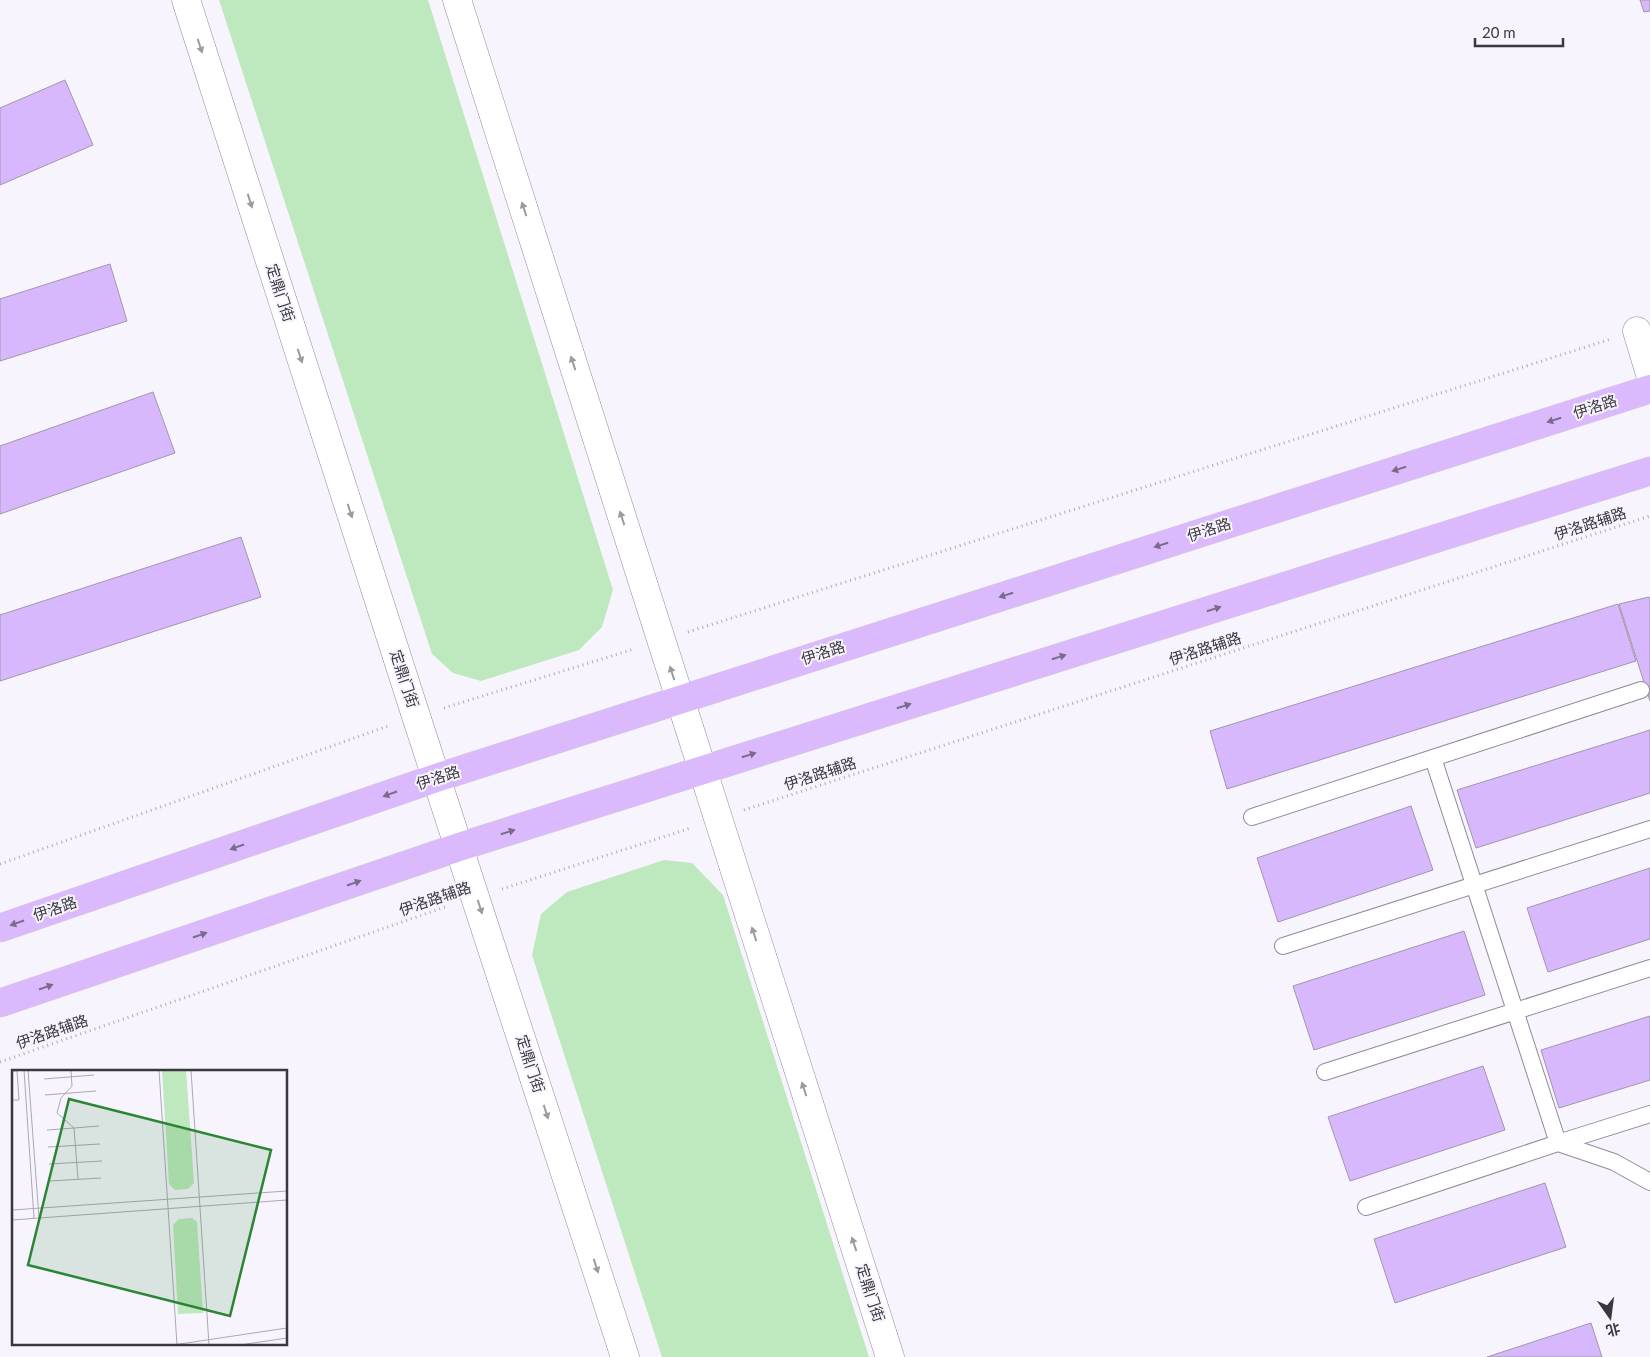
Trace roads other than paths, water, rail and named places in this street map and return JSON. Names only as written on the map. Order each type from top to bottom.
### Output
[{"type":"main road","name":"伊洛路","points":[[0,928],[436,778],[1650,389]]},
{"type":"main road","points":[[0,1003],[459,847],[1650,472]]},
{"type":"street","name":"定鼎门街","points":[[186,0],[436,778],[625,1357]]},
{"type":"street","name":"定鼎门街","points":[[457,0],[890,1357]]},
{"type":"street","points":[[1637,331],[1650,374]]},
{"type":"lane","points":[[1252,817],[1641,690]]},
{"type":"lane","points":[[1432,758],[1558,1143]]},
{"type":"lane","points":[[1283,946],[1650,829]]},
{"type":"lane","points":[[1324,1072],[1650,968]]},
{"type":"lane","points":[[1366,1207],[1650,1114]]},
{"type":"lane","points":[[1558,1143],[1614,1162],[1650,1182]]}]
